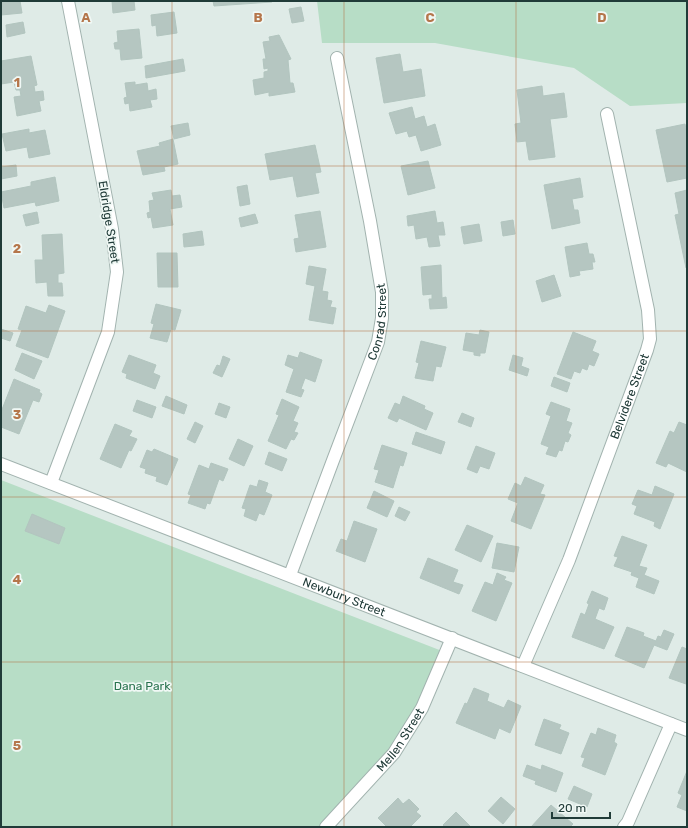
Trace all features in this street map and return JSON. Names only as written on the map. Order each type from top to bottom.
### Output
[{"type":"street","name":"Eldridge Street","points":[[51,483],[108,332],[117,272],[112,229],[68,1]]},
{"type":"street","name":"Conrad Street","points":[[290,576],[378,342],[382,318],[382,292],[370,221],[337,58]]},
{"type":"street","name":"Belvidere Street","points":[[523,666],[569,560],[607,460],[650,339],[648,310],[607,114]]},
{"type":"street","name":"Newbury Street","points":[[1,464],[687,730]]},
{"type":"street","name":"Mellen Street","points":[[326,827],[394,753],[422,708],[452,638]]},
{"type":"street","points":[[624,827],[628,822],[671,724]]},
{"type":"green space","points":[[317,1],[687,1],[687,103],[630,106],[574,68],[435,43],[322,43]]},
{"type":"green space","name":"Dana Park","points":[[1,480],[442,651],[417,713],[328,827],[1,827]]},
{"type":"building","points":[[1,1],[20,1],[22,13],[1,15]]},
{"type":"building","points":[[112,1],[134,1],[135,10],[113,13]]},
{"type":"building","points":[[213,1],[271,1],[272,2],[214,6]]},
{"type":"building","points":[[301,7],[304,21],[292,23],[289,9]]},
{"type":"building","points":[[174,12],[177,33],[157,36],[156,25],[152,26],[151,15]]},
{"type":"building","points":[[23,22],[25,33],[7,37],[6,25]]},
{"type":"building","points":[[139,29],[142,58],[121,60],[120,49],[115,49],[114,43],[118,42],[117,31]]},
{"type":"building","points":[[279,35],[291,59],[288,60],[290,83],[293,83],[295,92],[269,96],[269,92],[255,95],[253,80],[264,78],[264,72],[268,71],[268,68],[264,69],[263,59],[266,59],[263,42],[270,41],[269,37]]},
{"type":"building","points":[[400,54],[403,72],[421,69],[425,96],[384,103],[376,58]]},
{"type":"building","points":[[31,56],[37,85],[34,86],[35,92],[43,91],[44,100],[39,101],[41,111],[17,116],[14,97],[21,96],[20,90],[16,90],[14,82],[1,84],[1,61]]},
{"type":"building","points":[[183,59],[185,71],[146,78],[145,66]]},
{"type":"building","points":[[135,82],[135,85],[147,83],[148,91],[156,89],[157,99],[150,100],[152,107],[130,111],[129,103],[125,104],[124,98],[127,97],[125,83]]},
{"type":"building","points":[[542,86],[543,96],[564,93],[567,117],[550,119],[555,157],[529,160],[526,141],[517,142],[515,124],[521,123],[517,90]]},
{"type":"building","points":[[412,107],[415,119],[424,116],[427,127],[435,124],[441,145],[421,151],[416,135],[409,137],[407,131],[396,134],[389,113]]},
{"type":"building","points":[[188,123],[190,135],[174,139],[171,126]]},
{"type":"building","points":[[685,124],[687,133],[687,178],[667,182],[656,130]]},
{"type":"building","points":[[29,129],[29,133],[45,130],[50,154],[29,158],[27,147],[6,151],[2,134]]},
{"type":"building","points":[[173,139],[178,164],[164,167],[165,171],[143,175],[137,151],[160,146],[159,143]]},
{"type":"building","points":[[315,145],[321,172],[315,173],[319,193],[297,197],[293,176],[270,180],[265,154]]},
{"type":"building","points":[[428,161],[435,188],[408,195],[401,166]]},
{"type":"building","points":[[16,165],[17,176],[1,179],[1,167]]},
{"type":"building","points":[[55,177],[59,201],[36,206],[35,202],[4,208],[1,192],[31,186],[31,182]]},
{"type":"building","points":[[580,178],[583,197],[572,199],[574,210],[578,210],[580,223],[552,229],[544,185]]},
{"type":"building","points":[[247,185],[250,204],[240,206],[237,187]]},
{"type":"building","points":[[171,190],[172,196],[180,195],[182,207],[170,209],[173,225],[153,228],[151,217],[148,218],[147,213],[150,212],[149,201],[154,200],[152,193]]},
{"type":"building","points":[[687,190],[686,268],[675,215],[679,214],[675,193]]},
{"type":"building","points":[[320,211],[326,247],[296,252],[294,239],[299,238],[295,215]]},
{"type":"building","points":[[435,211],[437,223],[443,222],[445,235],[438,235],[440,246],[429,247],[427,237],[416,239],[414,225],[408,226],[407,216]]},
{"type":"building","points":[[37,212],[39,223],[26,226],[23,215]]},
{"type":"building","points":[[255,214],[258,223],[241,227],[239,218]]},
{"type":"building","points":[[513,220],[515,234],[503,236],[501,222]]},
{"type":"building","points":[[479,224],[482,241],[464,244],[461,227]]},
{"type":"building","points":[[202,231],[204,245],[184,247],[183,234]]},
{"type":"building","points":[[62,234],[64,273],[58,274],[58,283],[62,283],[63,296],[48,296],[47,282],[36,283],[35,260],[43,260],[42,235]]},
{"type":"building","points":[[587,243],[589,254],[593,254],[595,262],[592,262],[593,269],[579,271],[580,275],[570,277],[565,247]]},
{"type":"building","points":[[157,253],[177,253],[178,287],[158,287]]},
{"type":"building","points":[[441,265],[442,298],[446,297],[447,308],[430,309],[429,299],[432,299],[432,294],[423,295],[421,267]]},
{"type":"building","points":[[309,266],[326,269],[322,291],[328,292],[327,300],[332,301],[330,307],[336,308],[333,324],[309,320],[315,286],[306,284]]},
{"type":"building","points":[[554,275],[561,296],[542,302],[536,281]]},
{"type":"building","points":[[156,304],[181,310],[175,330],[171,329],[167,342],[150,338],[154,324],[151,323]]},
{"type":"building","points":[[49,305],[65,311],[48,358],[16,346],[22,330],[18,329],[26,306],[46,313]]},
{"type":"building","points":[[1,329],[13,333],[10,341],[1,338]]},
{"type":"building","points":[[480,330],[489,332],[485,353],[480,353],[480,356],[474,355],[474,352],[463,350],[466,333],[479,335]]},
{"type":"building","points":[[573,332],[596,341],[592,351],[599,354],[594,366],[589,364],[587,370],[582,368],[580,373],[574,371],[571,379],[557,374]]},
{"type":"building","points":[[421,341],[446,347],[441,367],[436,366],[433,381],[415,378],[419,363],[416,362]]},
{"type":"building","points":[[300,352],[322,360],[315,382],[305,378],[301,389],[304,390],[301,397],[286,392],[294,369],[285,365],[288,355],[298,358]]},
{"type":"building","points":[[22,353],[42,361],[34,379],[15,370]]},
{"type":"building","points":[[129,355],[156,365],[153,373],[160,376],[155,389],[126,378],[127,374],[122,372]]},
{"type":"building","points":[[513,355],[523,358],[521,366],[529,369],[527,376],[509,370]]},
{"type":"building","points":[[223,356],[230,359],[222,377],[213,373],[217,365],[220,366]]},
{"type":"building","points":[[554,377],[570,383],[567,392],[551,386]]},
{"type":"building","points":[[14,379],[40,390],[39,392],[42,394],[39,402],[33,400],[19,434],[1,427],[1,412]]},
{"type":"building","points":[[166,396],[187,405],[184,414],[162,406]]},
{"type":"building","points":[[403,396],[425,406],[424,409],[433,413],[426,430],[399,418],[397,422],[388,418],[395,403],[400,405]]},
{"type":"building","points":[[282,399],[299,407],[293,421],[298,423],[294,432],[298,433],[294,440],[291,439],[286,449],[268,441],[279,415],[276,414]]},
{"type":"building","points":[[137,400],[156,407],[152,418],[133,411]]},
{"type":"building","points":[[551,402],[570,409],[566,421],[572,423],[568,433],[571,435],[568,442],[565,441],[562,451],[559,450],[556,457],[546,454],[549,447],[541,444],[551,416],[546,414]]},
{"type":"building","points":[[219,403],[230,407],[226,418],[215,414]]},
{"type":"building","points":[[462,413],[474,418],[471,427],[458,422]]},
{"type":"building","points":[[195,422],[203,426],[195,443],[187,439]]},
{"type":"building","points":[[679,422],[687,425],[687,472],[668,463],[666,467],[656,463],[670,431],[674,433]]},
{"type":"building","points":[[115,424],[132,431],[129,436],[137,439],[131,451],[129,450],[121,468],[100,459]]},
{"type":"building","points":[[416,432],[445,442],[441,454],[412,444]]},
{"type":"building","points":[[238,439],[253,446],[244,466],[229,459]]},
{"type":"building","points":[[382,445],[407,453],[403,466],[400,465],[393,488],[375,482],[379,470],[374,469]]},
{"type":"building","points":[[476,446],[495,453],[489,469],[480,466],[477,473],[467,469]]},
{"type":"building","points":[[154,449],[178,459],[167,485],[156,481],[157,477],[145,473],[146,469],[140,467],[147,450],[152,452]]},
{"type":"building","points":[[269,452],[287,459],[282,471],[265,464]]},
{"type":"building","points":[[211,463],[228,469],[223,481],[219,479],[210,504],[207,503],[205,509],[188,503],[191,495],[188,494],[199,465],[209,469]]},
{"type":"building","points":[[525,477],[544,485],[540,494],[545,495],[531,529],[511,521],[518,503],[508,499],[515,483],[521,486]]},
{"type":"building","points":[[259,480],[268,483],[265,492],[272,495],[264,515],[259,513],[256,521],[244,516],[246,509],[242,508],[250,485],[257,487]]},
{"type":"building","points":[[655,486],[674,494],[660,529],[654,526],[655,522],[634,514],[637,506],[632,504],[638,490],[652,495]]},
{"type":"building","points":[[374,491],[394,501],[387,517],[367,508]]},
{"type":"building","points":[[399,507],[410,512],[405,521],[395,516]]},
{"type":"building","points":[[32,514],[65,528],[59,544],[25,531]]},
{"type":"building","points":[[354,521],[377,529],[365,562],[336,551],[341,539],[347,541]]},
{"type":"building","points":[[467,525],[493,536],[481,562],[455,550]]},
{"type":"building","points":[[622,536],[647,545],[639,566],[647,568],[644,575],[659,581],[654,594],[636,587],[639,578],[631,575],[632,572],[614,566],[618,557],[614,556]]},
{"type":"building","points":[[497,543],[519,547],[514,572],[492,568]]},
{"type":"building","points":[[428,558],[458,570],[453,582],[463,585],[459,594],[420,578]]},
{"type":"building","points":[[497,573],[506,577],[504,580],[512,583],[496,621],[472,611],[485,582],[493,585]]},
{"type":"building","points":[[592,591],[608,598],[604,610],[599,608],[595,619],[614,627],[604,649],[572,637],[581,613],[585,615],[589,604],[587,603]]},
{"type":"building","points":[[627,627],[644,633],[643,636],[656,641],[658,636],[661,637],[664,630],[674,634],[667,650],[654,645],[644,668],[615,656]]},
{"type":"building","points":[[682,647],[687,649],[686,684],[669,678]]},
{"type":"building","points":[[474,688],[489,694],[487,701],[504,708],[508,700],[521,706],[510,733],[499,728],[495,739],[456,723]]},
{"type":"building","points":[[544,719],[561,725],[559,729],[569,733],[561,754],[535,745]]},
{"type":"building","points":[[598,728],[616,735],[614,742],[617,744],[605,775],[582,766],[585,758],[581,757],[591,733],[596,735]]},
{"type":"building","points":[[527,765],[541,770],[542,765],[563,773],[556,792],[535,784],[536,781],[523,776]]},
{"type":"building","points":[[687,771],[687,811],[677,807],[682,795],[678,793]]},
{"type":"building","points":[[574,786],[592,794],[587,807],[568,799]]},
{"type":"building","points":[[501,797],[515,809],[503,824],[488,811]]},
{"type":"building","points":[[398,798],[403,804],[409,799],[419,809],[416,812],[421,816],[410,827],[387,827],[378,818]]},
{"type":"building","points":[[551,805],[573,824],[570,827],[531,827]]},
{"type":"building","points":[[456,812],[470,826],[469,827],[445,827],[443,825]]}]
